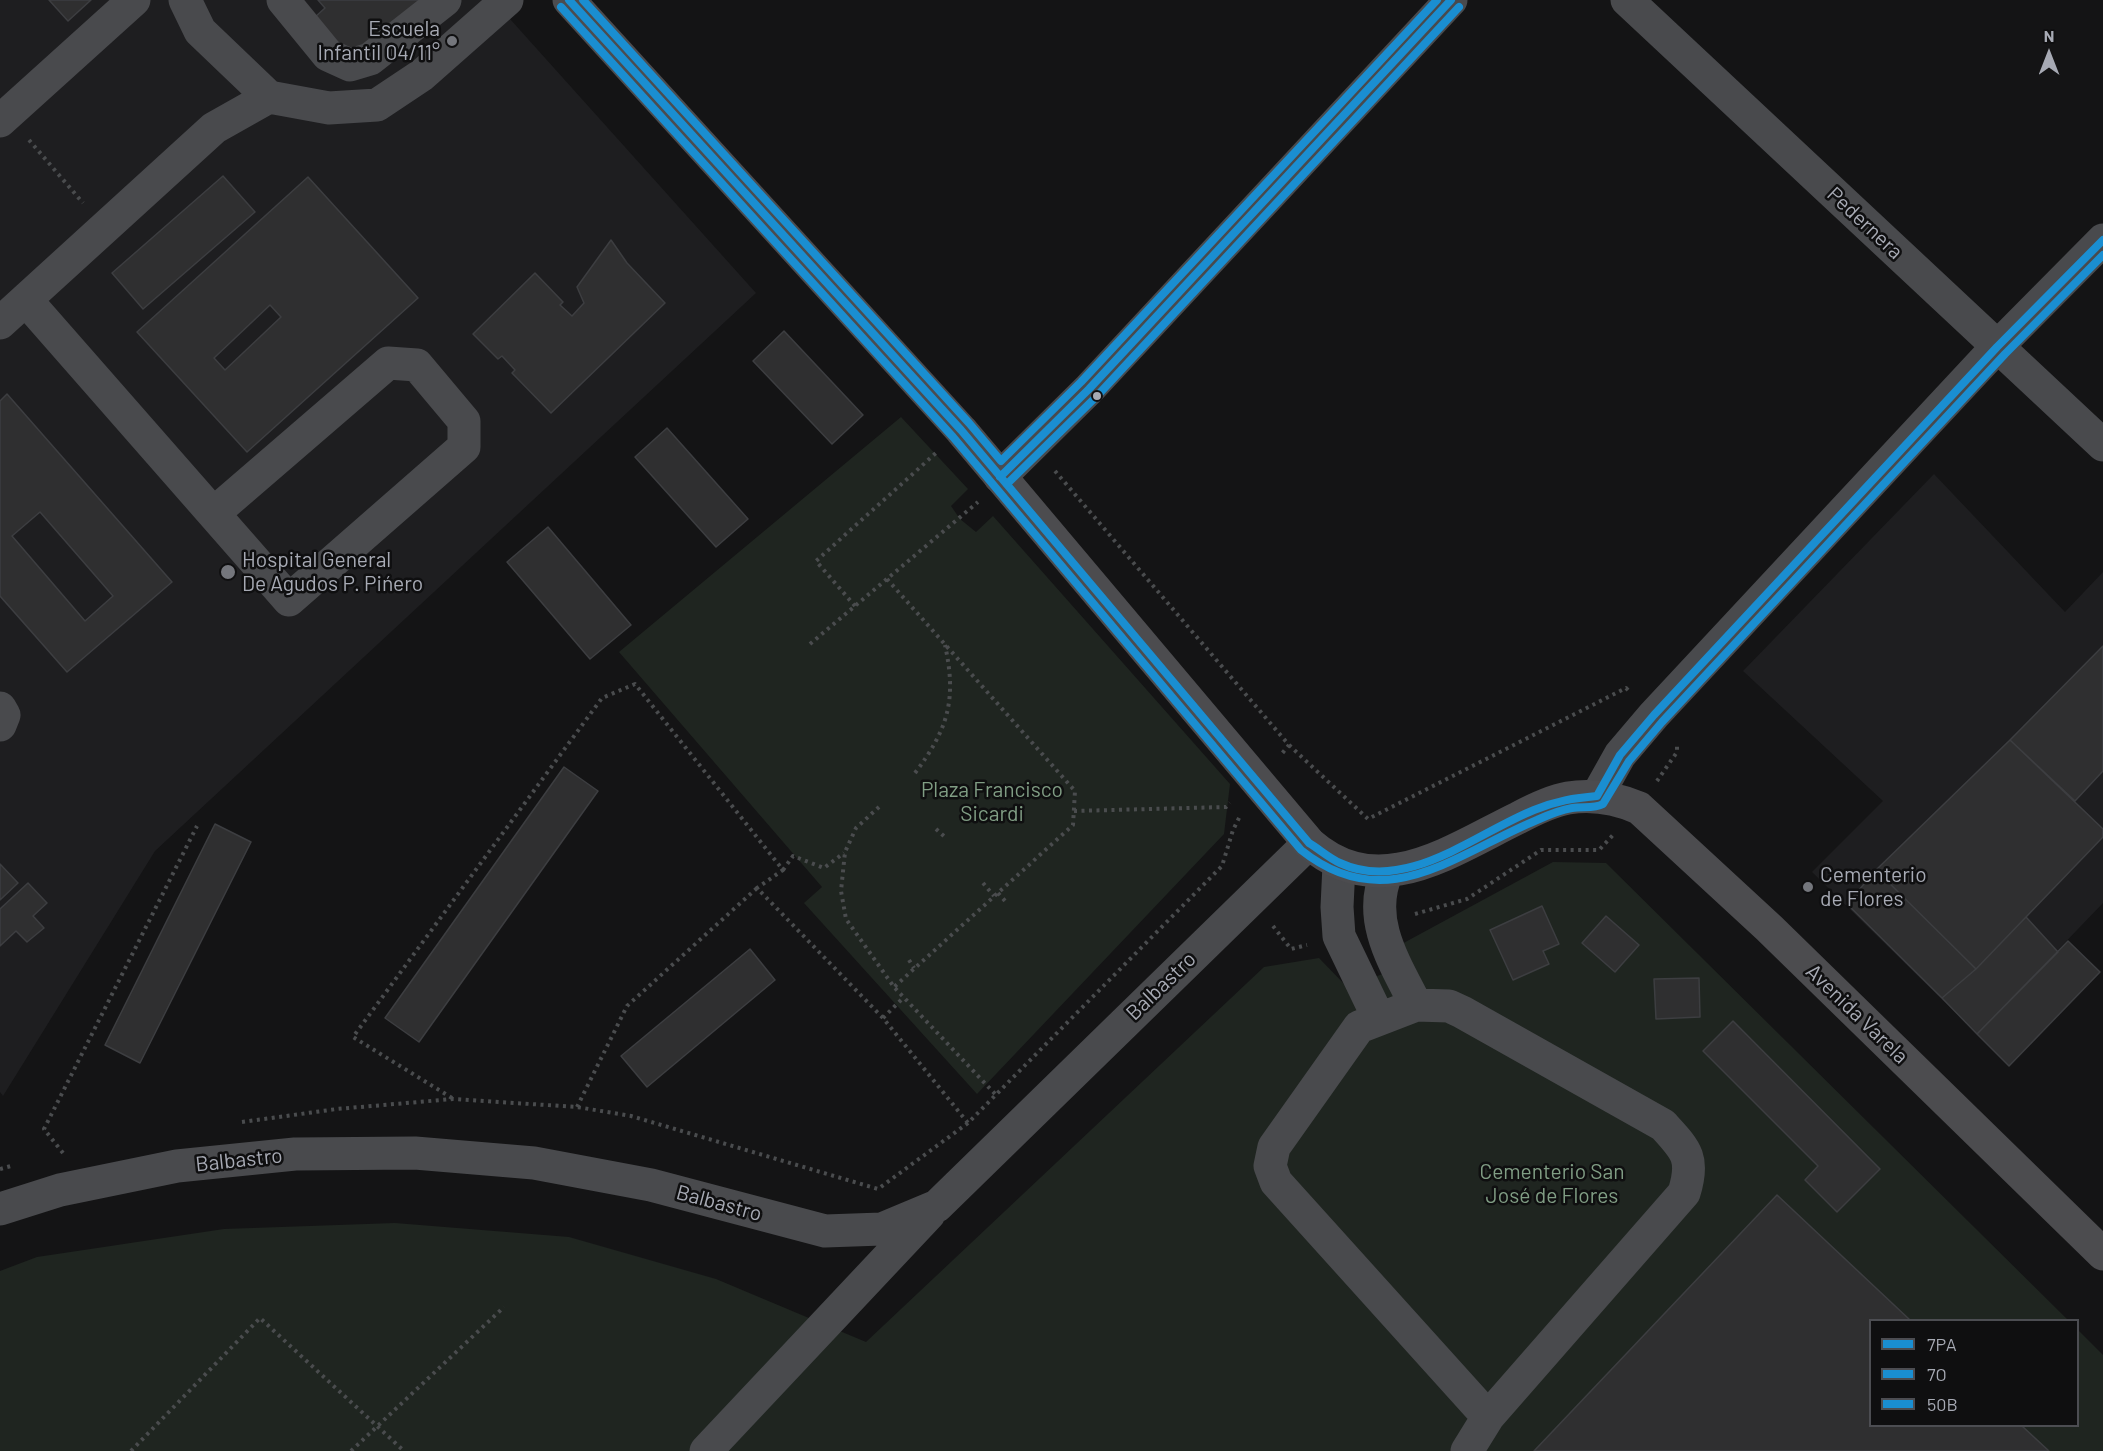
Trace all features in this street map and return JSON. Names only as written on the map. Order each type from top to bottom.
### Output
[{"type":"main road","points":[[569,0],[961,430],[990,488],[1309,843],[1339,865],[1387,872],[1430,861],[1539,807],[1568,798],[1597,796]]},
{"type":"main road","name":"Avenida Varela","points":[[1597,796],[1619,800],[1639,808],[1769,928],[2102,1251]]},
{"type":"street","points":[[4,118],[134,0]]},
{"type":"street","points":[[185,0],[200,31],[269,97],[329,108],[377,105],[422,75],[471,11],[507,0]]},
{"type":"street","points":[[283,0],[328,55],[350,65],[370,59],[445,0]]},
{"type":"street","points":[[990,488],[1089,389],[1450,0]]},
{"type":"street","name":"Pedernera","points":[[1627,0],[2103,445]]},
{"type":"street","points":[[0,323],[214,128],[269,97]]},
{"type":"street","points":[[1597,796],[1620,755],[1654,715],[1997,347],[2103,240]]},
{"type":"street","points":[[26,300],[213,513],[290,600],[464,447],[464,421],[417,365],[388,363],[213,513]]},
{"type":"street","points":[[0,708],[4,716],[0,725]]},
{"type":"street","name":"Balbastro","points":[[0,1209],[60,1190],[177,1166],[295,1154],[415,1153],[534,1163],[651,1185],[825,1231],[882,1229],[937,1206],[1309,843]]},
{"type":"street","points":[[1339,865],[1337,907],[1339,936],[1378,1019]]},
{"type":"street","points":[[1387,872],[1380,887],[1380,924],[1416,1005]]},
{"type":"street","points":[[1467,1451],[1488,1417],[1684,1193],[1689,1177],[1688,1152],[1663,1125],[1462,1012],[1449,1006],[1416,1005],[1359,1027],[1274,1147],[1270,1166],[1276,1182],[1488,1417]]},
{"type":"street","points":[[706,1451],[937,1206]]},
{"type":"path","points":[[4,118],[104,228]]},
{"type":"path","points":[[855,606],[816,561],[961,430]]},
{"type":"path","points":[[810,644],[990,488]]},
{"type":"path","points":[[887,579],[1075,792],[1073,825],[894,987]]},
{"type":"path","points":[[915,773],[933,748],[946,721],[952,691],[945,645]]},
{"type":"path","points":[[453,1099],[353,1037],[602,698],[635,684],[783,870]]},
{"type":"path","points":[[879,807],[856,828],[845,852],[841,891],[846,919],[894,987],[996,1095]]},
{"type":"path","points":[[1074,811],[1226,807]]},
{"type":"path","points":[[63,1153],[44,1129],[197,826]]},
{"type":"path","points":[[936,829],[945,837]]},
{"type":"path","points":[[577,1107],[627,1006],[757,888],[783,870],[793,856],[824,868],[845,852]]},
{"type":"path","points":[[878,1189],[968,1123],[1222,866]]},
{"type":"path","points":[[983,883],[1006,902]]},
{"type":"path","points":[[757,888],[883,1018],[968,1123]]},
{"type":"path","points":[[909,960],[914,968]]},
{"type":"path","points":[[883,1018],[904,997]]},
{"type":"path","points":[[351,1451],[504,1307]]},
{"type":"path","points":[[131,1451],[260,1318],[404,1451]]},
{"type":"shaded area","name":"Hospital General De Agudos P. Pińero","points":[[0,0],[493,0],[756,293],[155,851],[3,1096],[0,1092]]},
{"type":"shaded area","points":[[1934,474],[2065,612],[2103,572],[2103,903],[1977,1034],[1812,872],[1883,801],[1743,671]]},
{"type":"green space","name":"Plaza Francisco Sicardi","points":[[901,417],[968,489],[951,506],[960,519],[976,532],[993,516],[1230,784],[1224,834],[977,1094],[804,903],[822,887],[619,652]]},
{"type":"green space","name":"Cementerio San José de Flores","points":[[1553,862],[1606,863],[2067,1319],[1869,1319],[1869,1427],[2079,1427],[2079,1331],[2103,1355],[2103,1451],[0,1451],[0,1271],[37,1257],[224,1229],[395,1223],[569,1237],[716,1279],[866,1342],[1264,967],[1319,958],[1348,988],[1397,968],[1398,946]]},
{"type":"building","points":[[49,0],[91,0],[68,21]]},
{"type":"building","points":[[318,0],[424,0],[352,62],[314,18],[325,8]]},
{"type":"building","points":[[223,176],[255,212],[143,309],[112,273]]},
{"type":"building","points":[[308,177],[418,298],[247,452],[137,332]],"holes":[[[270,305],[281,317],[225,370],[214,358]]]},
{"type":"building","points":[[611,240],[627,263],[665,303],[551,413],[512,373],[515,370],[502,356],[498,359],[473,334],[535,273],[563,302],[560,305],[572,316],[584,303],[577,287]]},
{"type":"building","points":[[784,331],[863,415],[832,444],[753,361]]},
{"type":"building","points":[[7,394],[172,582],[67,672],[0,596],[0,401]],"holes":[[[40,512],[113,596],[85,621],[12,536]]]},
{"type":"building","points":[[667,428],[748,519],[716,547],[635,457]]},
{"type":"building","points":[[548,527],[631,625],[590,659],[507,562]]},
{"type":"building","points":[[2103,646],[2103,771],[2075,801],[2010,740]]},
{"type":"building","points":[[2010,740],[2103,829],[2103,837],[1976,969],[1876,870]]},
{"type":"building","points":[[564,767],[598,791],[419,1042],[385,1018]]},
{"type":"building","points":[[215,824],[251,842],[140,1063],[105,1045]]},
{"type":"building","points":[[0,864],[18,883],[0,900]]},
{"type":"building","points":[[1876,870],[1976,969],[1942,998],[1847,904]]},
{"type":"building","points":[[28,883],[47,903],[33,916],[44,928],[27,942],[16,931],[0,946],[0,909]]},
{"type":"building","points":[[1542,906],[1559,944],[1543,951],[1549,964],[1513,980],[1490,930]]},
{"type":"building","points":[[1606,916],[1639,945],[1615,972],[1582,943]]},
{"type":"building","points":[[2026,917],[2058,952],[1977,1034],[1942,998],[1976,969]]},
{"type":"building","points":[[2068,941],[2100,972],[2009,1066],[1977,1034]]},
{"type":"building","points":[[750,949],[775,980],[647,1087],[621,1056]]},
{"type":"building","points":[[1699,978],[1700,1017],[1656,1019],[1654,979]]},
{"type":"building","points":[[1733,1021],[1880,1169],[1837,1212],[1805,1180],[1818,1166],[1703,1051]]},
{"type":"building","points":[[1777,1195],[1909,1319],[1869,1319],[1869,1427],[2023,1427],[2049,1451],[1534,1451]]},
{"type":"transit line","name":"7PA","points":[[569,0],[961,430],[1309,843],[1332,859],[1365,871],[1390,871],[1415,866],[1440,857],[1534,810],[1565,800],[1597,796],[1620,755],[1654,715],[1997,347],[2103,240]]},
{"type":"transit line","name":"50B","points":[[583,0],[969,423],[1001,461],[1081,382],[1437,0]]},
{"type":"transit line","name":"7PA","points":[[1000,477],[1089,389],[1451,0]]},
{"type":"transit line","name":"7O","points":[[561,7],[953,437],[1301,850],[1332,870],[1362,879],[1391,879],[1420,873],[1550,815],[1576,807],[1603,804],[1629,761],[1662,722],[2005,354],[2103,255]]},
{"type":"transit line","name":"7O","points":[[1007,484],[1097,396],[1459,7]]},
{"type":"place","name":"Escuela Infantil 04/11°","points":[[452,41]]},
{"type":"place","name":"Hospital General De Agudos P. Pińero","points":[[228,572]]},
{"type":"place","name":"Cementerio de Flores","points":[[1808,887]]}]
